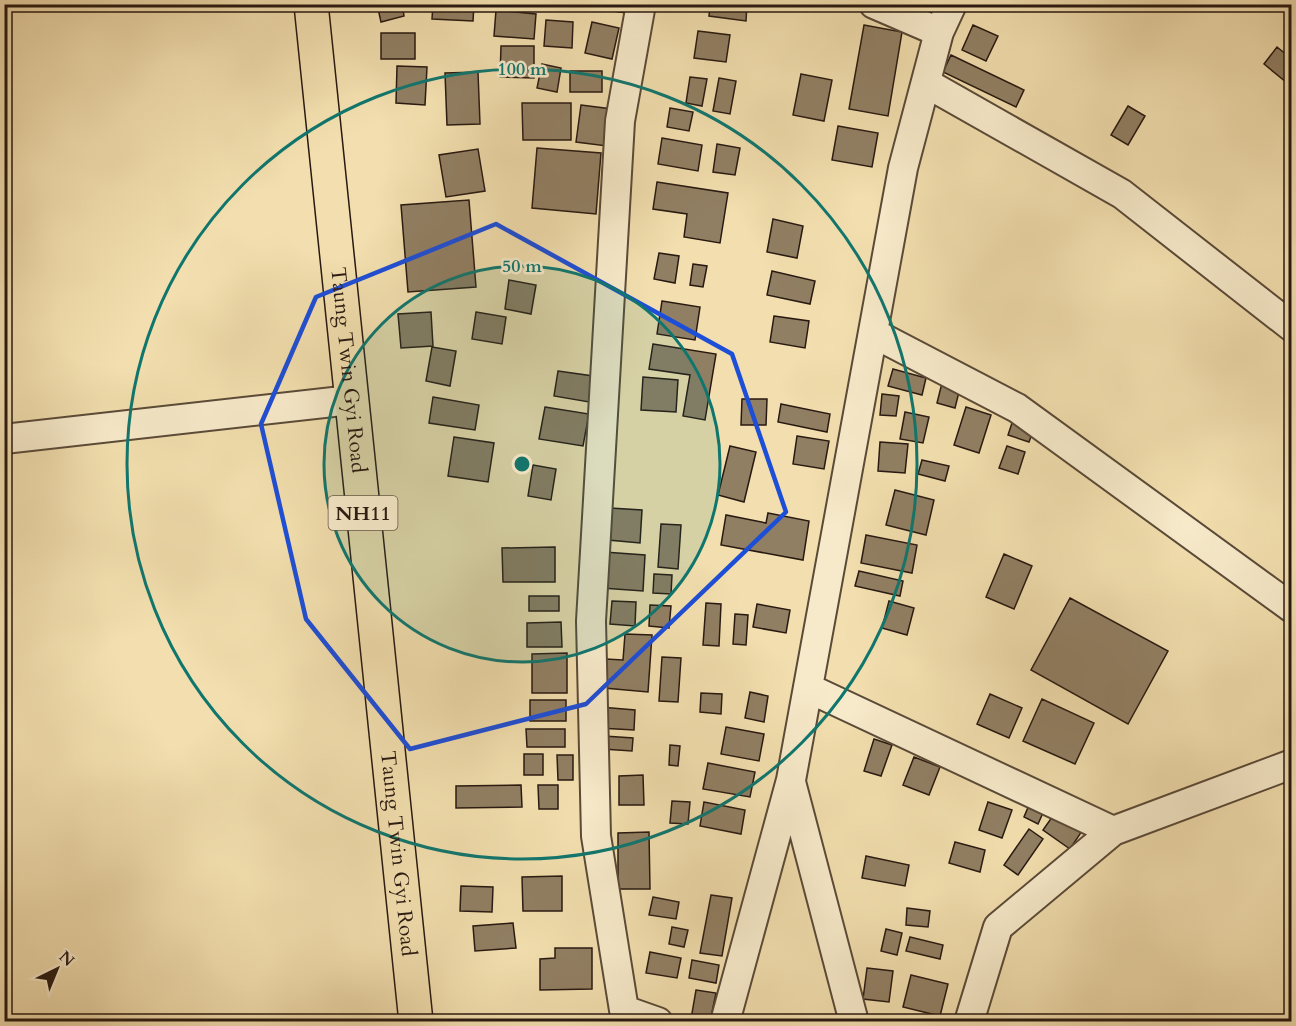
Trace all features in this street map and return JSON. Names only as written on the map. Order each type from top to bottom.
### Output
[{"type":"highway","name":"Taung Twin Gyi Road","points":[[310,4],[416,1022]]},
{"type":"street","points":[[641,4],[620,121],[591,621],[596,836],[624,1010],[658,1022]]},
{"type":"street","points":[[874,4],[939,32]]},
{"type":"street","points":[[725,1022],[791,780],[903,168],[939,32],[952,4]]},
{"type":"street","points":[[926,83],[1122,194],[1292,327]]},
{"type":"street","points":[[873,333],[1017,408],[1292,608]]},
{"type":"street","points":[[4,439],[351,400]]},
{"type":"street","points":[[808,688],[1113,831]]},
{"type":"street","points":[[969,1022],[999,927],[1113,831],[1292,765]]},
{"type":"street","points":[[791,780],[854,1022]]},
{"type":"highlighted area","points":[[496,224],[732,354],[786,512],[586,704],[410,749],[306,619],[261,424],[316,297]]},
{"type":"building","points":[[377,4],[402,4],[404,16],[381,22]]},
{"type":"building","points":[[433,4],[474,4],[473,21],[432,19]]},
{"type":"building","points":[[607,4],[627,4],[626,13],[606,10]]},
{"type":"building","points":[[710,4],[747,4],[746,21],[709,16]]},
{"type":"building","points":[[496,10],[536,14],[534,39],[494,36]]},
{"type":"building","points":[[546,20],[573,22],[572,48],[544,46]]},
{"type":"building","points":[[592,22],[619,28],[612,59],[585,53]]},
{"type":"building","points":[[864,25],[902,32],[888,116],[849,109]]},
{"type":"building","points":[[973,25],[998,36],[986,61],[962,50]]},
{"type":"building","points":[[698,31],[730,35],[726,62],[694,58]]},
{"type":"building","points":[[381,33],[415,33],[415,59],[381,59]]},
{"type":"building","points":[[501,46],[534,46],[534,78],[500,77]]},
{"type":"building","points":[[1277,47],[1292,59],[1292,87],[1264,64]]},
{"type":"building","points":[[951,55],[1024,90],[1016,107],[943,72]]},
{"type":"building","points":[[542,64],[561,68],[557,92],[537,88]]},
{"type":"building","points":[[397,66],[427,67],[425,105],[396,103]]},
{"type":"building","points":[[570,71],[602,71],[602,92],[570,92]]},
{"type":"building","points":[[478,72],[480,124],[447,125],[445,73]]},
{"type":"building","points":[[801,74],[832,80],[824,121],[793,115]]},
{"type":"building","points":[[690,77],[707,79],[702,106],[686,103]]},
{"type":"building","points":[[719,78],[736,81],[730,114],[713,111]]},
{"type":"building","points":[[522,103],[571,103],[571,140],[523,140]]},
{"type":"building","points":[[581,105],[612,109],[607,146],[576,142]]},
{"type":"building","points":[[1128,106],[1145,116],[1128,145],[1111,135]]},
{"type":"building","points":[[670,108],[693,112],[689,131],[667,127]]},
{"type":"building","points":[[838,126],[878,133],[872,167],[832,160]]},
{"type":"building","points":[[662,138],[702,145],[698,171],[658,164]]},
{"type":"building","points":[[717,144],[740,148],[735,175],[713,172]]},
{"type":"building","points":[[537,148],[601,153],[596,214],[532,208]]},
{"type":"building","points":[[478,149],[485,191],[446,197],[439,155]]},
{"type":"building","points":[[657,182],[728,193],[720,243],[684,237],[687,214],[653,209]]},
{"type":"building","points":[[469,200],[476,287],[408,292],[401,205]]},
{"type":"building","points":[[773,219],[803,226],[797,258],[767,252]]},
{"type":"building","points":[[659,253],[679,256],[675,283],[654,279]]},
{"type":"building","points":[[693,264],[707,266],[703,287],[690,285]]},
{"type":"building","points":[[772,271],[815,281],[810,304],[767,295]]},
{"type":"building","points":[[509,280],[536,285],[531,314],[505,309]]},
{"type":"building","points":[[662,301],[700,307],[695,340],[657,334]]},
{"type":"building","points":[[431,312],[433,346],[401,348],[398,314]]},
{"type":"building","points":[[476,312],[506,317],[502,344],[472,339]]},
{"type":"building","points":[[774,316],[809,321],[805,348],[770,342]]},
{"type":"building","points":[[653,344],[716,354],[705,420],[683,416],[690,375],[649,369]]},
{"type":"building","points":[[432,347],[456,351],[450,386],[426,381]]},
{"type":"building","points":[[893,369],[926,378],[922,395],[888,386]]},
{"type":"building","points":[[558,371],[593,376],[589,402],[554,396]]},
{"type":"building","points":[[643,377],[678,380],[676,412],[641,410]]},
{"type":"building","points":[[943,379],[961,384],[955,408],[937,403]]},
{"type":"building","points":[[882,394],[899,396],[896,416],[880,415]]},
{"type":"building","points":[[433,397],[479,405],[475,430],[429,423]]},
{"type":"building","points":[[742,399],[767,399],[766,425],[741,425]]},
{"type":"building","points":[[781,404],[830,414],[827,432],[778,422]]},
{"type":"building","points":[[545,407],[589,414],[583,446],[539,439]]},
{"type":"building","points":[[966,407],[991,415],[979,453],[954,445]]},
{"type":"building","points":[[905,412],[929,417],[923,443],[900,439]]},
{"type":"building","points":[[1013,420],[1034,428],[1029,442],[1008,435]]},
{"type":"building","points":[[797,436],[829,441],[824,469],[793,464]]},
{"type":"building","points":[[454,437],[494,443],[488,482],[448,476]]},
{"type":"building","points":[[880,442],[908,444],[905,473],[878,471]]},
{"type":"building","points":[[730,446],[756,452],[744,502],[718,495]]},
{"type":"building","points":[[1007,446],[1025,452],[1018,474],[999,468]]},
{"type":"building","points":[[922,460],[949,466],[945,481],[918,474]]},
{"type":"building","points":[[533,465],[556,469],[551,500],[528,496]]},
{"type":"building","points":[[895,490],[934,500],[926,535],[886,525]]},
{"type":"building","points":[[610,508],[642,510],[640,543],[608,540]]},
{"type":"building","points":[[768,513],[809,521],[803,560],[721,545],[726,515],[766,523]]},
{"type":"building","points":[[661,524],[681,525],[678,569],[658,567]]},
{"type":"building","points":[[866,535],[917,545],[912,573],[861,563]]},
{"type":"building","points":[[555,547],[555,582],[503,582],[502,548]]},
{"type":"building","points":[[604,552],[645,555],[643,591],[602,588]]},
{"type":"building","points":[[1004,554],[1032,566],[1014,609],[986,597]]},
{"type":"building","points":[[859,571],[903,581],[900,596],[855,586]]},
{"type":"building","points":[[654,574],[672,575],[671,594],[653,593]]},
{"type":"building","points":[[529,596],[559,596],[559,611],[529,611]]},
{"type":"building","points":[[1070,598],[1168,651],[1128,724],[1031,670]]},
{"type":"building","points":[[612,601],[636,602],[635,626],[610,624]]},
{"type":"building","points":[[889,601],[914,608],[907,635],[882,628]]},
{"type":"building","points":[[706,603],[721,604],[719,646],[703,645]]},
{"type":"building","points":[[757,604],[790,610],[786,633],[753,627]]},
{"type":"building","points":[[650,605],[671,606],[669,628],[649,626]]},
{"type":"building","points":[[735,614],[748,615],[746,645],[733,644]]},
{"type":"building","points":[[561,622],[562,647],[527,647],[527,623]]},
{"type":"building","points":[[625,634],[652,635],[648,692],[604,688],[606,659],[623,660]]},
{"type":"building","points":[[567,653],[567,693],[532,693],[532,654]]},
{"type":"building","points":[[662,657],[681,658],[678,702],[659,701]]},
{"type":"building","points":[[750,692],[768,696],[764,722],[745,718]]},
{"type":"building","points":[[701,693],[722,694],[721,714],[700,712]]},
{"type":"building","points":[[990,694],[1022,708],[1009,738],[977,724]]},
{"type":"building","points":[[1042,699],[1094,723],[1075,764],[1023,741]]},
{"type":"building","points":[[530,700],[566,700],[566,721],[530,721]]},
{"type":"building","points":[[600,707],[635,710],[634,730],[599,728]]},
{"type":"building","points":[[726,727],[764,734],[759,761],[721,754]]},
{"type":"building","points":[[526,729],[565,729],[565,747],[527,747]]},
{"type":"building","points":[[604,736],[633,738],[632,751],[603,749]]},
{"type":"building","points":[[874,739],[892,745],[881,776],[864,771]]},
{"type":"building","points":[[670,745],[680,746],[678,766],[669,765]]},
{"type":"building","points":[[524,754],[543,754],[543,775],[524,775]]},
{"type":"building","points":[[557,755],[573,755],[573,780],[558,780]]},
{"type":"building","points":[[914,757],[940,767],[929,795],[903,785]]},
{"type":"building","points":[[708,763],[755,772],[750,797],[703,789]]},
{"type":"building","points":[[643,775],[644,805],[619,805],[619,776]]},
{"type":"building","points":[[521,785],[522,807],[456,808],[456,786]]},
{"type":"building","points":[[538,785],[558,785],[558,809],[539,809]]},
{"type":"building","points":[[1032,798],[1047,804],[1038,824],[1024,817]]},
{"type":"building","points":[[672,801],[690,802],[688,824],[670,823]]},
{"type":"building","points":[[704,802],[745,810],[741,834],[700,826]]},
{"type":"building","points":[[988,802],[1012,810],[1002,838],[979,830]]},
{"type":"building","points":[[1057,810],[1084,828],[1070,849],[1043,830]]},
{"type":"building","points":[[1029,829],[1043,839],[1018,875],[1004,865]]},
{"type":"building","points":[[649,832],[650,889],[618,889],[618,833]]},
{"type":"building","points":[[955,842],[985,850],[980,872],[949,863]]},
{"type":"building","points":[[866,856],[909,865],[905,886],[862,878]]},
{"type":"building","points":[[562,876],[562,911],[523,911],[522,877]]},
{"type":"building","points":[[461,886],[493,887],[492,912],[460,911]]},
{"type":"building","points":[[711,895],[732,898],[722,956],[700,953]]},
{"type":"building","points":[[653,897],[679,902],[676,919],[649,915]]},
{"type":"building","points":[[907,908],[930,911],[928,927],[906,925]]},
{"type":"building","points":[[513,923],[516,948],[475,951],[473,926]]},
{"type":"building","points":[[672,927],[688,930],[684,947],[669,944]]},
{"type":"building","points":[[886,929],[902,933],[897,955],[881,951]]},
{"type":"building","points":[[910,937],[943,945],[940,959],[906,951]]},
{"type":"building","points":[[555,948],[592,948],[592,989],[540,990],[540,959],[555,958]]},
{"type":"building","points":[[650,952],[681,958],[677,978],[646,973]]},
{"type":"building","points":[[692,960],[719,965],[716,983],[689,978]]},
{"type":"building","points":[[867,968],[893,971],[889,1002],[863,999]]},
{"type":"building","points":[[911,975],[948,984],[940,1016],[903,1007]]},
{"type":"building","points":[[696,990],[716,993],[710,1022],[691,1019]]}]
